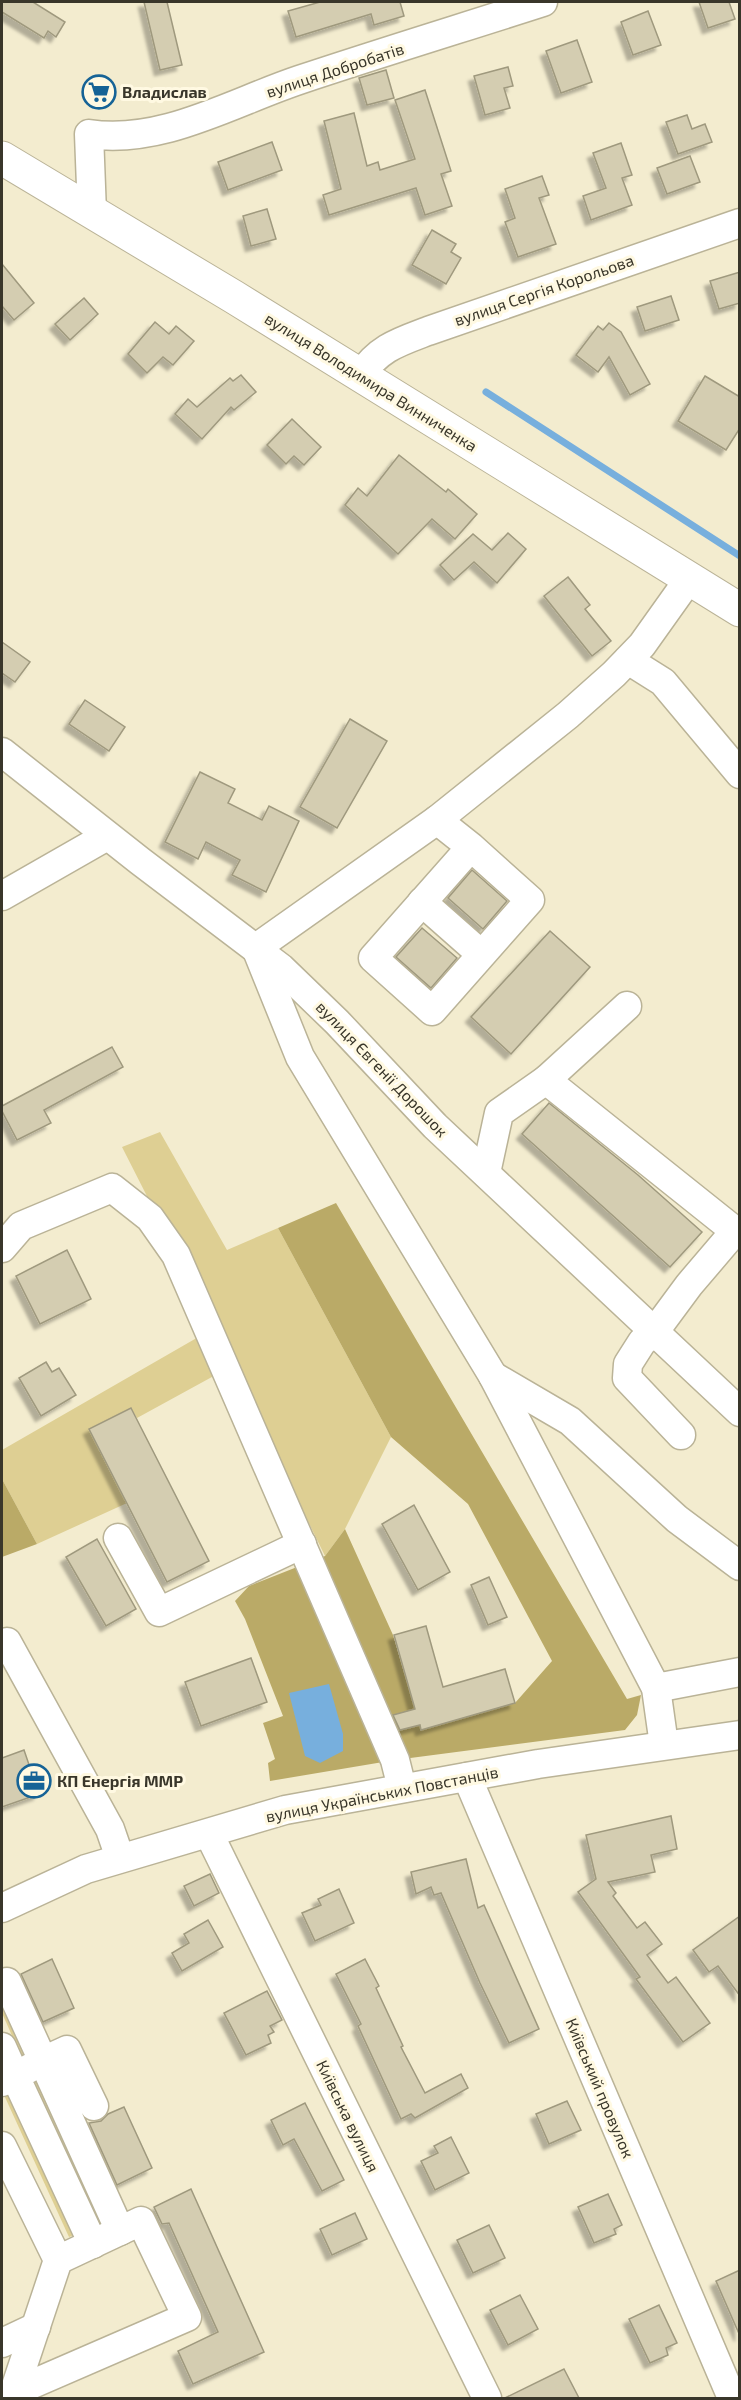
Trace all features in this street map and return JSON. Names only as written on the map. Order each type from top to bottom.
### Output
[{"type":"main road","name":"вулиця Володимира Винниченка","points":[[2,158],[234,297],[740,610]]},
{"type":"street","name":"вулиця Добробатів","points":[[92,213],[89,134],[109,137],[126,136],[163,129],[291,83],[543,2]]},
{"type":"street","name":"вулиця Сергія Корольова","points":[[360,376],[376,355],[418,334],[740,223]]},
{"type":"street","points":[[664,1745],[656,1688],[493,1376],[300,1057],[256,948],[437,820],[561,722],[628,660],[662,619],[689,579]]},
{"type":"street","points":[[628,660],[663,682],[740,774]]},
{"type":"street","name":"вулиця Євгенії Дорошок","points":[[5,761],[256,948],[305,990],[412,1102],[740,1412]]},
{"type":"street","points":[[437,820],[471,847],[530,900],[432,1011],[373,958],[471,847]]},
{"type":"street","points":[[2,896],[107,836]]},
{"type":"street","points":[[422,902],[482,954]]},
{"type":"street","points":[[486,1173],[499,1113],[546,1080],[627,1006]]},
{"type":"street","points":[[546,1080],[735,1231],[689,1285],[655,1331],[642,1342],[628,1364],[627,1378],[681,1435]]},
{"type":"street","points":[[2,1248],[21,1226],[112,1188],[150,1218],[176,1255],[395,1760],[402,1788]]},
{"type":"street","points":[[493,1376],[570,1421],[677,1519],[740,1566]]},
{"type":"street","points":[[118,1538],[159,1612],[302,1544]]},
{"type":"street","points":[[7,1642],[110,1829],[120,1858]]},
{"type":"street","points":[[656,1688],[740,1672]]},
{"type":"street","name":"вулиця Українських Повстанців","points":[[2,1908],[86,1869],[285,1810],[467,1777],[740,1735]]},
{"type":"street","name":"Київський провулок","points":[[467,1777],[732,2398]]},
{"type":"street","name":"Київська вулиця","points":[[209,1834],[487,2398]]},
{"type":"street","points":[[7,1982],[120,2231]]},
{"type":"street","points":[[2,2047],[8,2079],[93,2244]]},
{"type":"street","points":[[8,2079],[67,2050],[94,2106]]},
{"type":"street","points":[[2,2146],[58,2260],[14,2392],[187,2317],[141,2221],[58,2260]]},
{"type":"street","points":[[2,2343],[36,2327]]},
{"type":"shaded area","points":[[160,1132],[227,1250],[278,1228],[391,1437],[345,1529],[325,1556],[232,1366],[137,1418],[131,1408],[89,1429],[127,1503],[37,1544],[2,1479],[2,1450],[214,1328],[122,1147]]},
{"type":"shaded area","points":[[336,1203],[627,1699],[641,1695],[637,1715],[625,1730],[395,1760],[270,1781],[268,1763],[275,1759],[263,1723],[283,1716],[245,1619],[235,1601],[249,1586],[325,1556],[345,1529],[393,1635],[421,1730],[515,1703],[552,1661],[468,1504],[391,1437],[278,1228]]},
{"type":"shaded area","points":[[2,1479],[37,1544],[2,1557]]},
{"type":"shaded area","points":[[2,1998],[27,2054],[21,2056],[2,2013]]},
{"type":"shaded area","points":[[38,2079],[105,2226],[99,2229],[32,2082]]},
{"type":"shaded area","points":[[8,2092],[74,2235],[69,2237],[4,2095]]},
{"type":"water","points":[[329,1684],[343,1734],[343,1751],[320,1763],[305,1756],[289,1693]]},
{"type":"building","points":[[2,2],[33,2],[65,22],[56,37],[48,31],[44,38],[2,12]]},
{"type":"building","points":[[144,2],[167,2],[182,65],[160,70]]},
{"type":"building","points":[[320,2],[400,2],[404,16],[374,25],[371,14],[296,37],[288,11]]},
{"type":"building","points":[[699,2],[729,2],[735,19],[708,28]]},
{"type":"building","points":[[648,11],[661,45],[633,55],[621,22]]},
{"type":"building","points":[[577,40],[592,82],[561,93],[546,51]]},
{"type":"building","points":[[508,67],[513,86],[504,88],[510,108],[485,115],[474,76]]},
{"type":"building","points":[[386,70],[394,98],[367,105],[359,78]]},
{"type":"building","points":[[425,90],[451,171],[441,174],[452,206],[425,215],[416,188],[329,215],[323,195],[341,189],[324,121],[354,113],[367,166],[378,162],[380,170],[415,159],[395,100]]},
{"type":"building","points":[[687,115],[692,129],[705,124],[712,142],[678,154],[666,122]]},
{"type":"building","points":[[272,142],[282,170],[228,190],[218,162]]},
{"type":"building","points":[[621,143],[632,175],[622,178],[632,205],[591,220],[583,196],[606,188],[593,153]]},
{"type":"building","points":[[690,156],[700,182],[667,194],[657,168]]},
{"type":"building","points":[[542,176],[549,195],[539,198],[556,244],[518,257],[505,222],[515,218],[505,189]]},
{"type":"building","points":[[267,209],[276,239],[251,246],[243,216]]},
{"type":"building","points":[[432,230],[456,244],[451,252],[461,258],[446,284],[412,265]]},
{"type":"building","points":[[2,264],[34,303],[14,320],[2,306]]},
{"type":"building","points":[[740,272],[740,303],[719,309],[710,281]]},
{"type":"building","points":[[671,296],[679,320],[645,331],[637,307]]},
{"type":"building","points":[[84,298],[98,314],[70,340],[55,324]]},
{"type":"building","points":[[155,322],[169,334],[176,326],[194,341],[173,365],[163,357],[147,373],[128,354]]},
{"type":"building","points":[[609,323],[621,332],[650,384],[630,395],[609,357],[598,372],[576,355],[598,326],[603,330]]},
{"type":"building","points":[[241,375],[256,392],[234,410],[231,407],[202,439],[175,414],[188,399],[197,407],[230,378],[233,381]]},
{"type":"building","points":[[705,376],[740,397],[740,428],[726,450],[678,421]]},
{"type":"building","points":[[292,419],[321,447],[304,465],[294,456],[286,464],[267,445]]},
{"type":"building","points":[[399,455],[446,492],[448,489],[477,514],[455,539],[432,519],[398,554],[345,505],[358,488],[367,496]]},
{"type":"building","points":[[508,533],[526,549],[497,583],[474,562],[454,580],[440,565],[473,534],[492,550]]},
{"type":"building","points":[[568,577],[590,605],[585,609],[611,641],[592,656],[544,596]]},
{"type":"building","points":[[2,642],[30,662],[15,682],[2,673]]},
{"type":"building","points":[[85,700],[125,727],[109,751],[69,724]]},
{"type":"building","points":[[350,719],[387,741],[337,828],[300,807]]},
{"type":"building","points":[[200,772],[235,789],[228,803],[262,820],[269,806],[299,821],[266,892],[232,875],[240,860],[206,842],[198,859],[165,842]]},
{"type":"building","points":[[472,870],[507,901],[483,929],[448,898]]},
{"type":"building","points":[[422,928],[457,958],[431,988],[396,957]]},
{"type":"building","points":[[550,931],[590,967],[511,1054],[471,1017]]},
{"type":"building","points":[[112,1047],[123,1067],[44,1110],[51,1123],[17,1140],[2,1111],[2,1106]]},
{"type":"building","points":[[549,1103],[638,1175],[702,1232],[670,1267],[522,1134]]},
{"type":"building","points":[[67,1250],[91,1299],[40,1324],[16,1276]]},
{"type":"building","points":[[46,1362],[52,1372],[59,1368],[76,1395],[41,1416],[19,1378]]},
{"type":"building","points":[[131,1408],[209,1561],[167,1582],[89,1429]]},
{"type":"building","points":[[414,1505],[450,1572],[418,1590],[382,1524]]},
{"type":"building","points":[[97,1539],[136,1609],[106,1626],[66,1557]]},
{"type":"building","points":[[489,1577],[507,1617],[488,1625],[471,1585]]},
{"type":"building","points":[[426,1626],[443,1687],[505,1669],[515,1703],[421,1730],[420,1725],[400,1730],[393,1715],[415,1709],[394,1635]]},
{"type":"building","points":[[251,1658],[267,1702],[201,1726],[185,1682]]},
{"type":"building","points":[[24,1750],[39,1794],[2,1807],[2,1758]]},
{"type":"building","points":[[671,1816],[677,1849],[651,1855],[655,1872],[608,1882],[616,1893],[613,1896],[637,1928],[645,1922],[662,1944],[647,1955],[668,1983],[676,1977],[710,2023],[683,2042],[636,1979],[640,1977],[578,1892],[596,1879],[586,1835]]},
{"type":"building","points":[[466,1859],[478,1908],[484,1905],[539,2029],[509,2043],[441,1893],[434,1895],[431,1887],[416,1894],[411,1872]]},
{"type":"building","points":[[210,1874],[219,1893],[194,1906],[184,1886]]},
{"type":"building","points":[[339,1889],[354,1923],[315,1941],[302,1913],[321,1905],[318,1899]]},
{"type":"building","points":[[740,1916],[740,1996],[718,1966],[709,1972],[693,1950]]},
{"type":"building","points":[[208,1920],[223,1947],[182,1971],[172,1953],[189,1943],[184,1934]]},
{"type":"building","points":[[52,1959],[74,2008],[43,2022],[21,1974]]},
{"type":"building","points":[[365,1959],[379,1986],[376,1988],[403,2046],[401,2047],[425,2093],[461,2074],[468,2088],[415,2118],[411,2114],[401,2119],[358,2026],[361,2024],[336,1974]]},
{"type":"building","points":[[267,1991],[282,2020],[270,2026],[274,2032],[268,2035],[271,2043],[246,2055],[224,2013]]},
{"type":"building","points":[[567,2101],[581,2130],[549,2144],[536,2114]]},
{"type":"building","points":[[305,2103],[344,2180],[322,2191],[294,2139],[283,2145],[271,2120]]},
{"type":"building","points":[[124,2107],[152,2168],[117,2185],[89,2123],[101,2121],[108,2114]]},
{"type":"building","points":[[451,2137],[469,2173],[435,2190],[421,2161],[438,2153],[434,2146]]},
{"type":"building","points":[[191,2189],[264,2352],[193,2384],[178,2351],[218,2332],[169,2223],[162,2224],[154,2207]]},
{"type":"building","points":[[608,2194],[622,2225],[614,2229],[616,2234],[594,2243],[578,2207]]},
{"type":"building","points":[[355,2213],[367,2239],[332,2255],[320,2229]]},
{"type":"building","points":[[489,2225],[505,2258],[473,2273],[457,2240]]},
{"type":"building","points":[[740,2270],[740,2336],[716,2281]]},
{"type":"building","points":[[520,2295],[538,2329],[508,2345],[490,2310]]},
{"type":"building","points":[[659,2305],[677,2343],[666,2348],[668,2355],[650,2363],[629,2319]]},
{"type":"building","points":[[564,2369],[579,2398],[505,2398]]},
{"type":"waterway","points":[[486,392],[740,556]]},
{"type":"place","name":"Владислав","points":[[99,92]]},
{"type":"place","name":"КП Енергія ММР","points":[[34,1781]]}]
